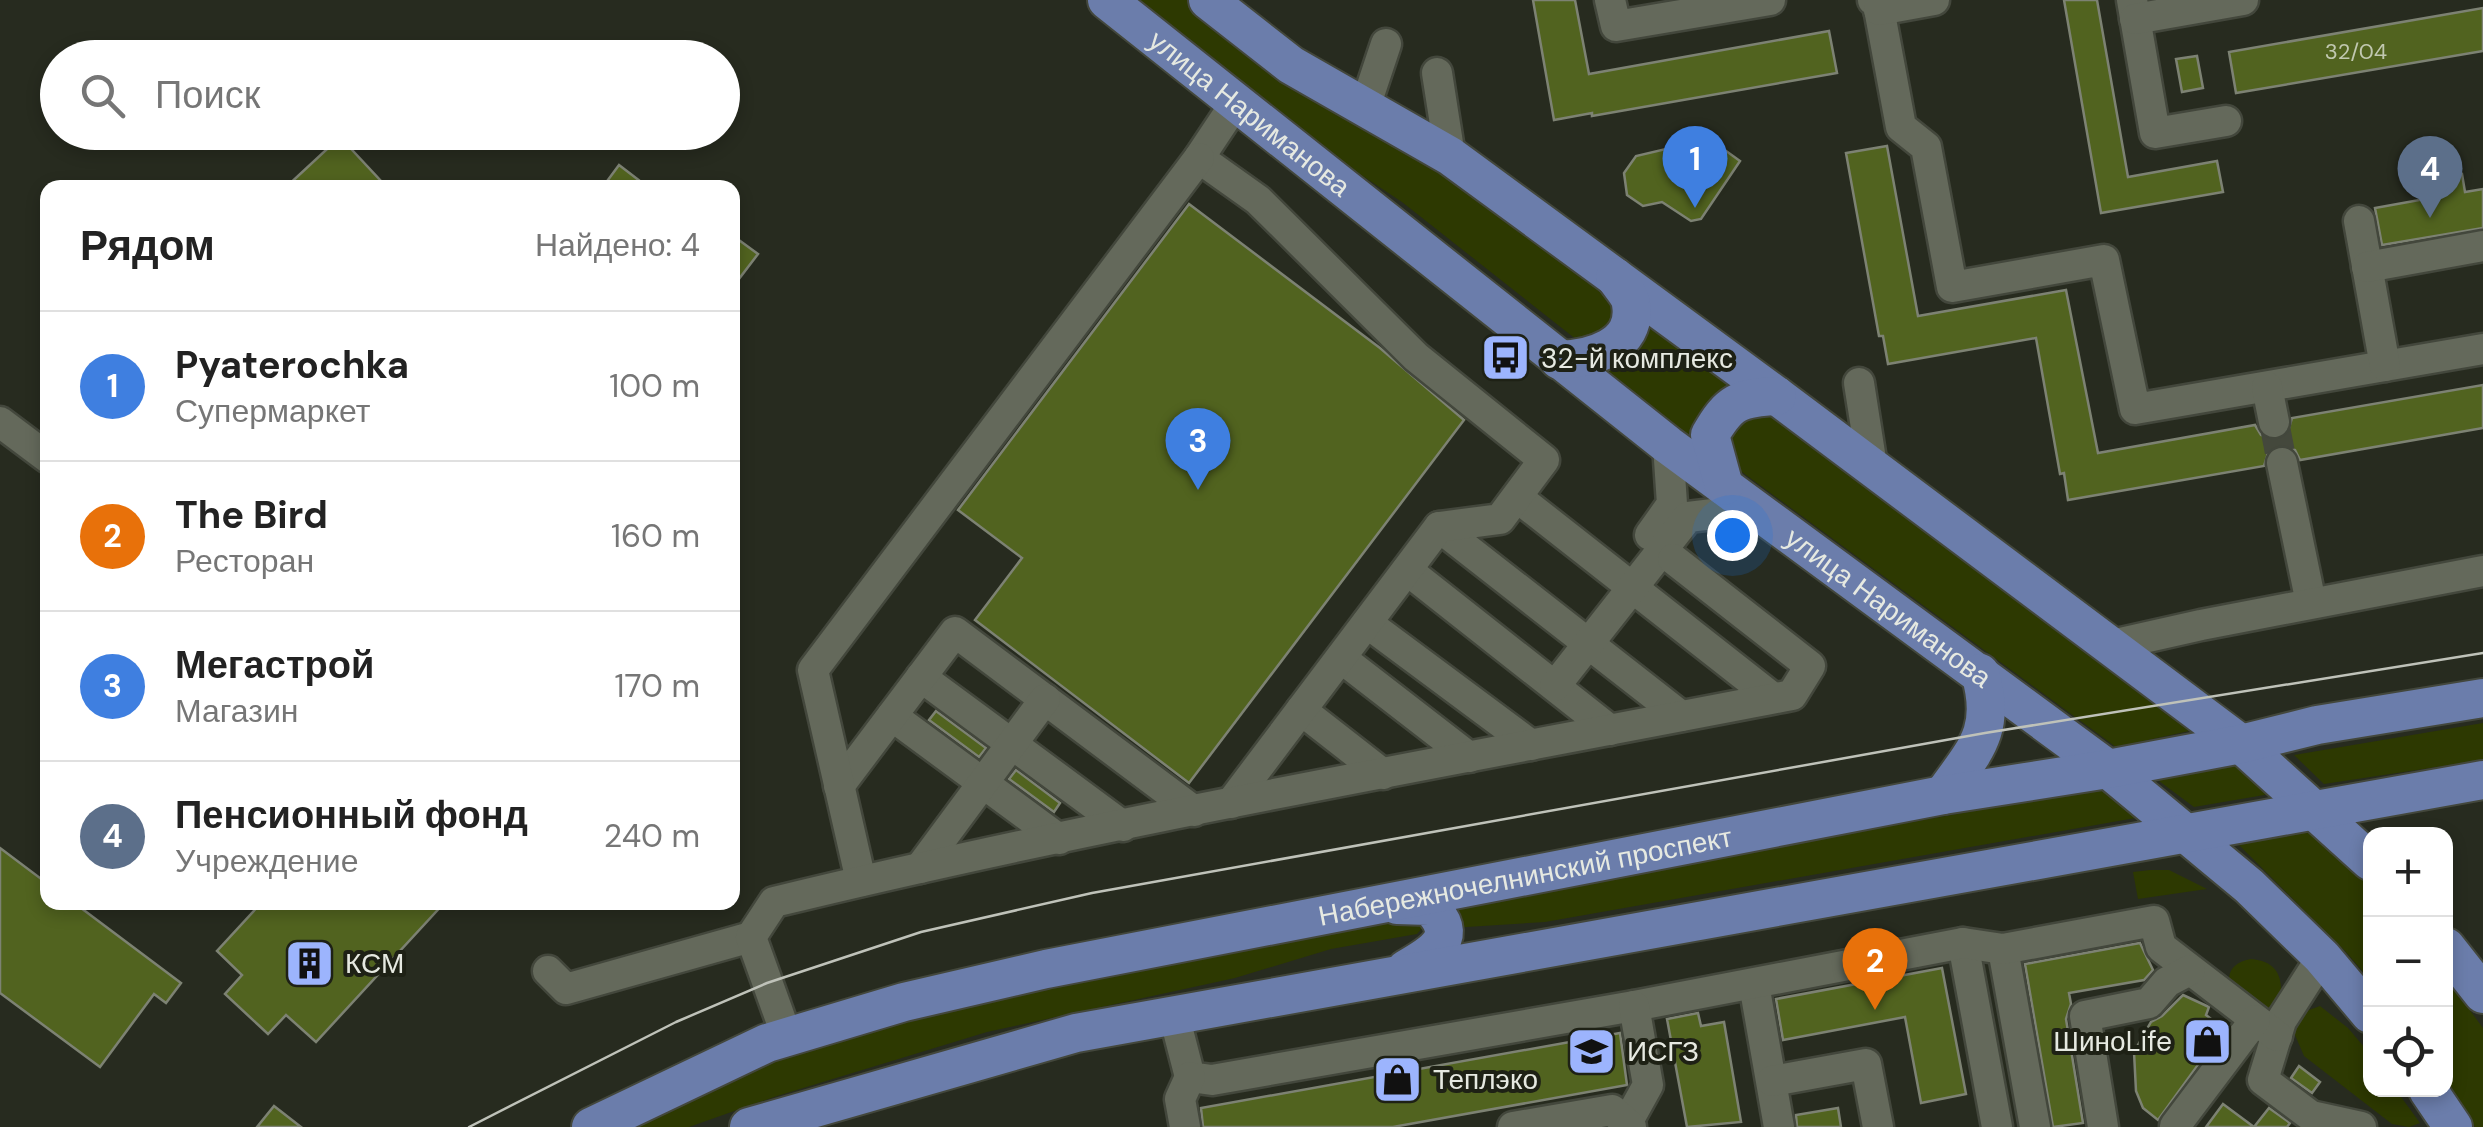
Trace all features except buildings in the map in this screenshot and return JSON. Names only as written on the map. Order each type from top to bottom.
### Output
[{"type":"main road","name":"улица Нариманова","points":[[1107,0],[1668,445],[2108,769],[2190,835],[2322,957],[2364,1007]]},
{"type":"main road","points":[[1208,0],[1290,65],[1450,156],[1872,466],[2241,744],[2363,854]]},
{"type":"main road","points":[[1559,360],[1583,360],[1614,347],[1630,323],[1632,302],[1614,276]]},
{"type":"main road","points":[[1724,486],[1710,435],[1725,410],[1747,398],[1776,396]]},
{"type":"main road","points":[[1943,795],[1984,732],[1986,692],[1980,673]]},
{"type":"main road","name":"Набережночелнинский проспект","points":[[591,1127],[738,1056],[786,1038],[904,1002],[1046,969],[1943,795],[2108,769],[2317,725],[2483,698]]},
{"type":"main road","points":[[749,1127],[1076,1033],[2483,780]]},
{"type":"main road","points":[[2382,827],[2400,795]]},
{"type":"main road","points":[[1381,904],[1429,906],[1440,916],[1444,936],[1436,952],[1395,975]]},
{"type":"main road","points":[[2453,957],[2483,994]]},
{"type":"main road","points":[[2433,1097],[2453,1127]]},
{"type":"street","points":[[1610,0],[1616,26],[1770,0]]},
{"type":"street","points":[[1934,0],[1876,5],[1901,127],[1926,147],[1952,287],[2104,260],[2136,410],[2483,350]]},
{"type":"street","points":[[2226,121],[2155,133],[2133,9],[2243,0]]},
{"type":"street","points":[[1365,107],[1386,44]]},
{"type":"street","points":[[1437,73],[1450,156]]},
{"type":"street","points":[[861,881],[812,670],[1199,158],[1237,101]]},
{"type":"street","points":[[1199,158],[1258,200],[1416,356],[1544,460],[1500,520],[1440,527],[1231,803]]},
{"type":"street","points":[[2359,221],[2385,366]]},
{"type":"street","points":[[2368,267],[2483,246]]},
{"type":"street","points":[[1858,383],[1872,466]]},
{"type":"street","points":[[2266,387],[2274,422]]},
{"type":"street","points":[[0,422],[40,452]]},
{"type":"street","points":[[1549,682],[1625,582],[1672,504],[1668,445]]},
{"type":"street","points":[[2282,463],[2310,603]]},
{"type":"street","points":[[1516,497],[1773,698]]},
{"type":"street","points":[[1625,582],[1688,517],[1755,509]]},
{"type":"street","points":[[1440,527],[1680,716]]},
{"type":"street","points":[[548,971],[566,989],[751,937],[774,902],[861,881],[1231,803],[1792,695],[1810,666],[1673,559]]},
{"type":"street","points":[[1407,570],[1610,730]]},
{"type":"street","points":[[2112,646],[2483,570]]},
{"type":"street","points":[[1368,622],[1531,745]]},
{"type":"street","points":[[839,786],[956,632],[1194,811]]},
{"type":"street","points":[[1340,658],[1470,757]]},
{"type":"street","points":[[922,677],[1123,826]]},
{"type":"street","points":[[920,868],[1045,699]]},
{"type":"street","points":[[1301,710],[1383,774]]},
{"type":"street","points":[[892,716],[1059,839]]},
{"type":"street","points":[[1190,1077],[1212,1080],[1962,944],[2004,948],[2154,921],[2161,947],[2266,1028]]},
{"type":"street","points":[[751,937],[786,1038]]},
{"type":"street","points":[[1962,944],[1997,1127]]},
{"type":"street","points":[[2004,948],[2035,1127]]},
{"type":"street","points":[[2174,1126],[2266,1028],[2281,1022],[2322,957]]},
{"type":"street","points":[[2103,1127],[2085,1016],[2149,1003],[2168,982],[2190,970]]},
{"type":"street","points":[[1754,984],[1779,1127]]},
{"type":"street","points":[[1513,1127],[1612,1110],[1629,1125],[1648,1084],[1634,1006]]},
{"type":"street","points":[[1174,1015],[1190,1077],[1180,1098],[1186,1127]]},
{"type":"street","points":[[2266,1028],[2263,1080],[2311,1116],[2361,1127]]},
{"type":"street","points":[[1772,1081],[1866,1064],[1878,1127]]},
{"type":"green space","points":[[1128,0],[1187,0],[1248,49],[1458,182],[1605,286],[1621,311],[1606,337],[1577,340],[1402,202],[1293,130]]},
{"type":"green space","points":[[1643,314],[1744,382],[1702,452],[1595,368]]},
{"type":"green space","points":[[1757,413],[1774,418],[2189,731],[2116,747],[1727,461],[1729,428]]},
{"type":"green space","points":[[2483,723],[2483,760],[2324,784],[2294,755]]},
{"type":"green space","points":[[2240,764],[2276,793],[2194,807],[2155,778]]},
{"type":"green space","points":[[2103,788],[2141,817],[1545,922],[1451,928],[1447,905]]},
{"type":"green space","points":[[2312,827],[2363,879],[2363,972],[2346,952],[2236,842]]},
{"type":"green space","points":[[2169,870],[2207,889],[2138,899],[2133,872]]},
{"type":"green space","points":[[1411,911],[1425,925],[1417,934],[1331,949],[1235,978],[987,1032],[689,1127],[622,1127],[758,1068],[858,1031],[965,1000]]},
{"type":"green space","points":[[2251,959],[2270,965],[2280,980],[2281,994],[2268,1011],[2229,982],[2235,966]]},
{"type":"green space","points":[[2453,987],[2483,1028],[2483,1127],[2475,1127],[2453,1091]]},
{"type":"green space","points":[[2320,1006],[2348,1028],[2363,1046],[2363,1097],[2401,1097],[2420,1123],[2409,1127],[2392,1124],[2304,1056],[2292,1028],[2301,1013]]},
{"type":"tunnel","points":[[2274,422],[2282,463]]},
{"type":"tram line","points":[[469,1127],[676,1022],[767,983],[921,932],[1092,893],[1985,733],[2483,653]]},
{"type":"place","name":"Pyaterochka","points":[[1695,208]]},
{"type":"place","name":"Пенсионный фонд","points":[[2430,218]]},
{"type":"place","name":"32-й комплекс","points":[[1506,358]]},
{"type":"place","name":"Мегастрой","points":[[1198,490]]},
{"type":"place","name":"КСМ","points":[[310,963]]},
{"type":"place","name":"The Bird","points":[[1875,1010]]},
{"type":"place","name":"ШиноLife","points":[[2207,1041]]},
{"type":"place","name":"ИСГЗ","points":[[1592,1051]]},
{"type":"place","name":"Теплэко","points":[[1398,1079]]}]
